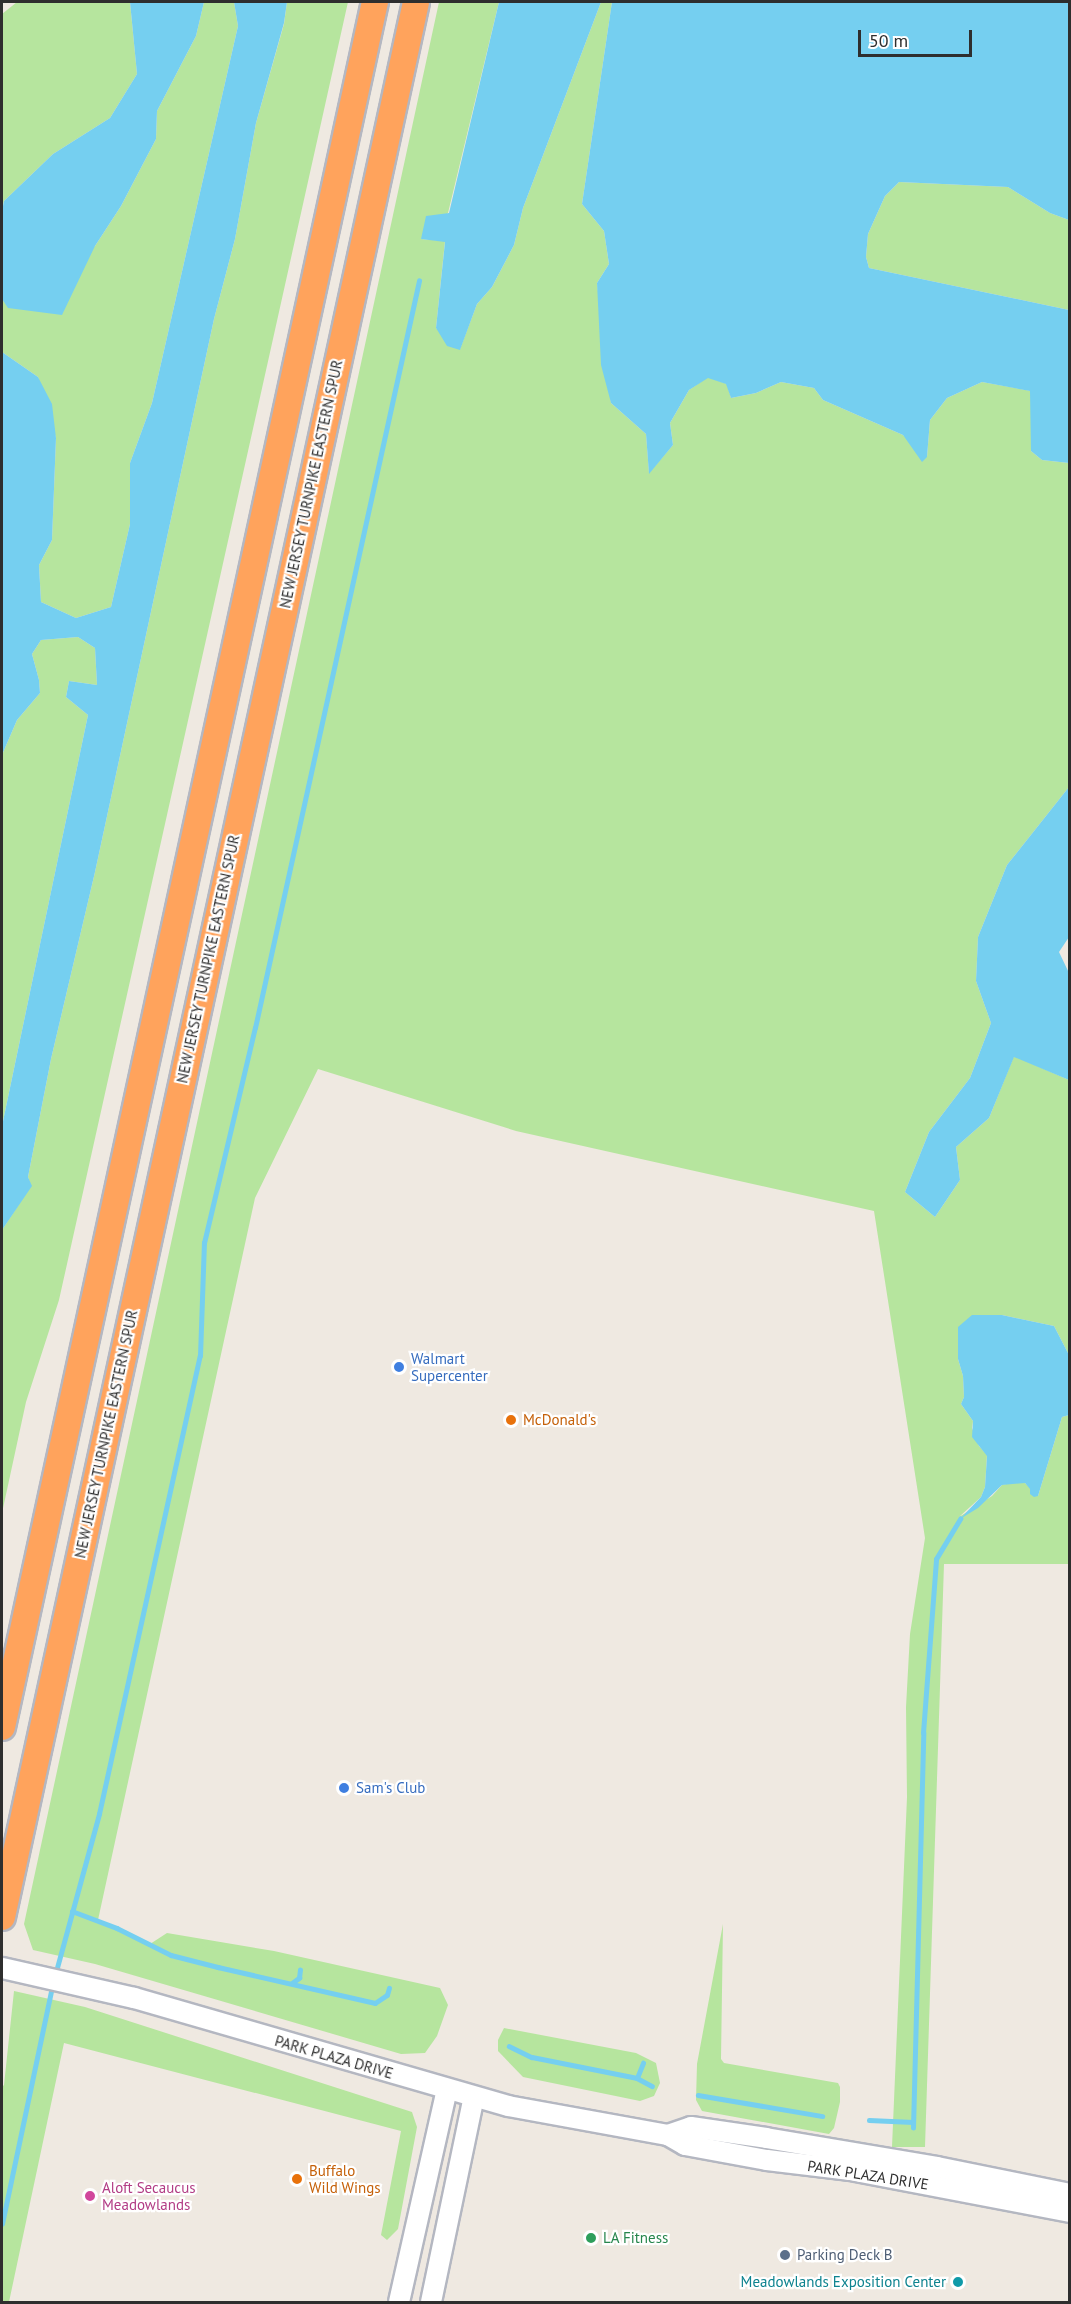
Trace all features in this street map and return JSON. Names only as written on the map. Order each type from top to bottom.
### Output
[{"type":"highway","points":[[2,1727],[375,2]]},
{"type":"highway","name":"NEW JERSEY TURNPIKE EASTERN SPUR","points":[[2,1917],[416,2]]},
{"type":"street","name":"PARK PLAZA DRIVE","points":[[2,1968],[93,1988],[508,2106],[668,2135],[691,2127],[1070,2212]]},
{"type":"street","points":[[399,2302],[447,2089]]},
{"type":"street","points":[[431,2302],[474,2097]]},
{"type":"street","name":"PARK PLAZA DRIVE","points":[[850,2162],[1070,2194]]},
{"type":"green space","points":[[17,2],[130,2],[137,74],[110,118],[53,154],[4,201],[2,211],[2,14]]},
{"type":"green space","points":[[204,2],[234,2],[238,26],[152,403],[130,463],[130,524],[111,607],[76,618],[41,602],[39,565],[52,540],[56,438],[38,377],[2,352],[2,299],[9,308],[95,246],[121,206],[156,139],[157,111],[196,36]]},
{"type":"green space","points":[[287,2],[348,2],[59,1300],[26,1402],[2,1513],[2,1230],[31,1186],[28,1177],[51,1059],[95,872],[214,319],[235,239],[256,123],[284,24]]},
{"type":"green space","points":[[439,2],[499,2],[448,213],[421,239],[445,241],[436,328],[460,349],[477,304],[492,287],[514,245],[523,208],[601,2],[612,2],[582,204],[604,231],[609,264],[597,283],[611,403],[646,434],[649,473],[673,445],[670,423],[689,390],[708,377],[727,384],[731,398],[756,393],[781,382],[814,388],[823,400],[903,435],[927,457],[930,420],[947,398],[982,382],[1031,391],[1031,451],[1042,460],[1069,463],[1069,787],[1007,865],[978,937],[976,981],[991,1023],[970,1078],[929,1132],[905,1192],[935,1217],[960,1180],[956,1147],[989,1118],[1014,1056],[1069,1080],[1069,1355],[1054,1326],[1002,1315],[958,1359],[963,1376],[964,1397],[961,1404],[973,1421],[972,1428],[979,1446],[987,1455],[985,1487],[981,1497],[959,1517],[992,1496],[1002,1485],[1025,1483],[1038,1496],[1062,1417],[1069,1415],[1070,1564],[944,1564],[925,2147],[892,2147],[907,1797],[906,1707],[910,1634],[925,1538],[874,1211],[516,1131],[318,1069],[255,1198],[98,1920],[150,1944],[167,1933],[274,1951],[440,1988],[448,2005],[437,2036],[425,2053],[401,2054],[95,1964],[33,1950],[24,1924]]},
{"type":"green space","points":[[899,182],[1008,187],[1050,213],[1069,220],[1069,310],[869,268],[866,257],[868,234],[885,196]]},
{"type":"green space","points":[[78,637],[95,648],[97,685],[69,681],[66,697],[88,715],[2,1126],[2,755],[17,720],[40,693],[32,654],[41,640]]},
{"type":"green space","points":[[723,1924],[721,2059],[724,2063],[838,2083],[840,2102],[834,2128],[829,2134],[702,2111],[696,2100],[697,2064]]},
{"type":"green space","points":[[14,1991],[85,2007],[412,2112],[417,2127],[398,2229],[387,2240],[381,2235],[401,2131],[64,2043],[9,2302],[2,2302],[2,2087]]},
{"type":"green space","points":[[504,2028],[636,2053],[656,2063],[660,2083],[654,2096],[640,2101],[523,2077],[498,2051],[498,2040]]},
{"type":"water","points":[[130,2],[204,2],[196,36],[157,111],[156,139],[121,206],[95,246],[62,315],[8,308],[2,299],[4,201],[53,154],[110,118],[137,74]]},
{"type":"water","points":[[234,2],[287,2],[284,23],[256,123],[235,239],[214,319],[95,872],[51,1059],[28,1177],[32,1186],[2,1230],[2,1126],[88,715],[66,697],[69,681],[97,685],[95,648],[78,637],[41,640],[32,654],[40,693],[17,720],[2,755],[2,352],[38,377],[52,404],[56,438],[52,540],[39,565],[41,602],[76,618],[111,607],[130,524],[130,463],[152,403],[238,26]]},
{"type":"water","points":[[499,2],[601,2],[523,208],[514,245],[492,287],[477,304],[460,350],[447,346],[436,328],[445,242],[421,239],[426,216],[449,213]]},
{"type":"water","points":[[612,2],[1069,2],[1069,220],[1050,213],[1008,187],[899,182],[885,196],[868,234],[866,257],[869,268],[1069,310],[1069,463],[1042,460],[1031,451],[1030,391],[982,382],[947,398],[930,420],[927,457],[922,462],[903,435],[823,400],[814,388],[781,382],[756,393],[731,398],[726,384],[708,378],[689,390],[670,423],[673,445],[649,474],[646,434],[611,403],[601,365],[597,283],[609,264],[604,231],[582,204]]},
{"type":"water","points":[[1069,787],[1069,937],[1059,952],[1069,973],[1069,1080],[1014,1057],[989,1118],[956,1147],[960,1180],[935,1217],[905,1192],[929,1132],[970,1078],[991,1023],[976,981],[978,937],[1007,865]]},
{"type":"water","points":[[972,1315],[1002,1315],[1054,1326],[1069,1355],[1069,1415],[1062,1417],[1038,1496],[1034,1497],[1030,1494],[1030,1489],[1025,1483],[1002,1485],[978,1508],[960,1519],[981,1497],[985,1487],[987,1456],[972,1437],[973,1421],[961,1404],[964,1397],[963,1376],[958,1359],[958,1327]]},
{"type":"waterway","points":[[55,1975],[99,1814],[200,1356],[204,1243],[255,1028],[419,281]]},
{"type":"waterway","points":[[913,2128],[923,1733],[936,1559],[960,1519]]},
{"type":"waterway","points":[[72,1911],[117,1928],[171,1955],[218,1967],[375,2003],[387,1995],[389,1988]]},
{"type":"waterway","points":[[292,1983],[299,1978],[300,1970]]},
{"type":"waterway","points":[[2,2224],[52,1986]]},
{"type":"waterway","points":[[509,2046],[532,2057],[637,2078],[652,2086]]},
{"type":"waterway","points":[[637,2078],[643,2063]]},
{"type":"waterway","points":[[698,2095],[822,2116]]},
{"type":"waterway","points":[[869,2120],[913,2122]]},
{"type":"place","name":"Walmart Supercenter","points":[[399,1367]]},
{"type":"place","name":"McDonald's","points":[[511,1420]]},
{"type":"place","name":"Sam's Club","points":[[344,1788]]},
{"type":"place","name":"Buffalo Wild Wings","points":[[297,2179]]},
{"type":"place","name":"Aloft Secaucus Meadowlands","points":[[90,2196]]},
{"type":"place","name":"LA Fitness","points":[[591,2238]]},
{"type":"place","name":"Parking Deck B","points":[[785,2255]]},
{"type":"place","name":"Meadowlands Exposition Center","points":[[958,2282]]}]
